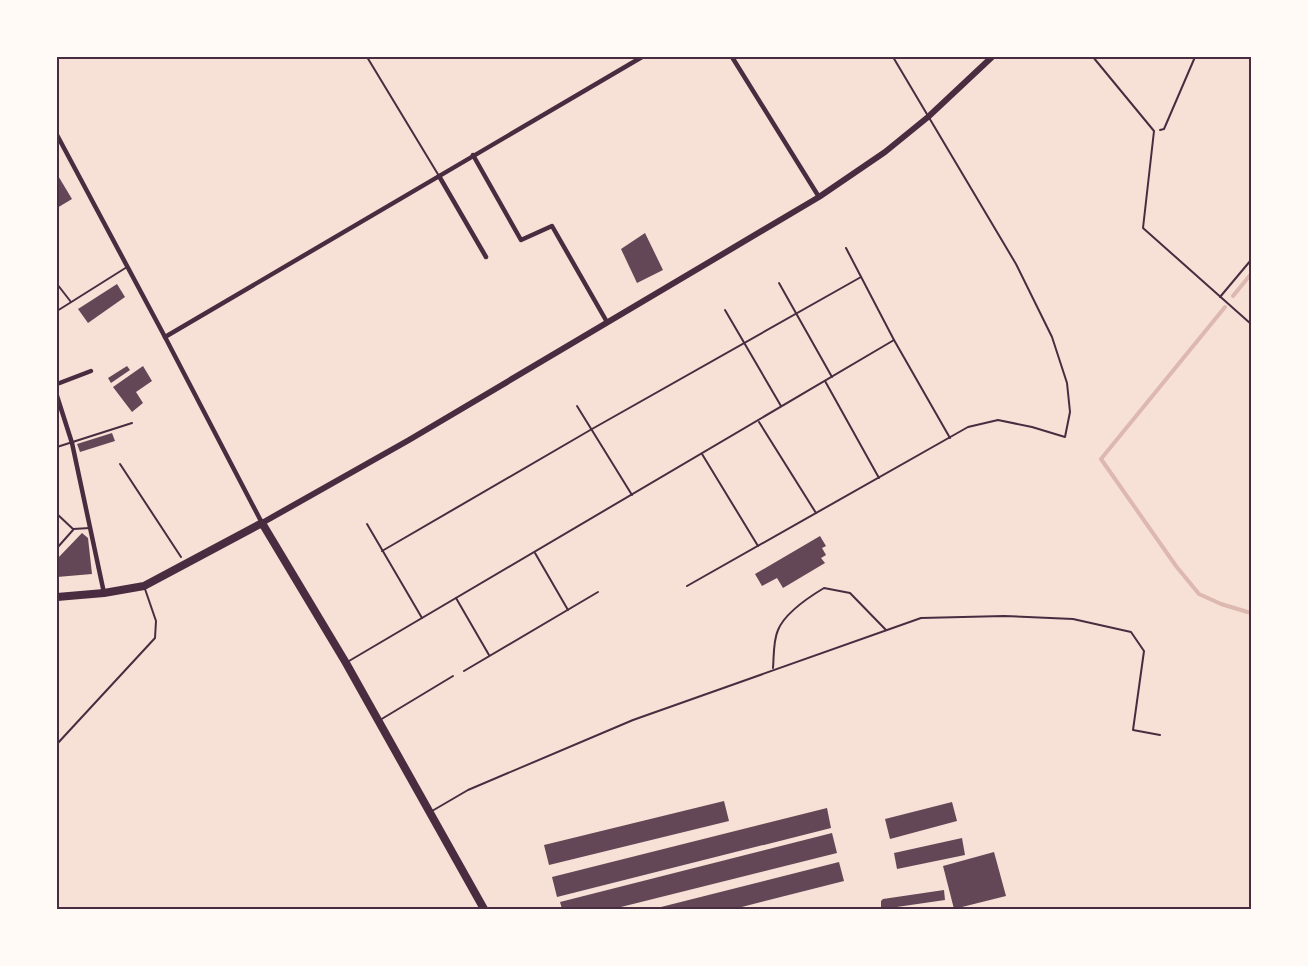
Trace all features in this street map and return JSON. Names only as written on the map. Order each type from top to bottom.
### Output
[{"type":"main road","points":[[57,597],[104,593],[144,586],[262,523],[346,663],[484,909]]},
{"type":"street","points":[[165,337],[642,57]]},
{"type":"street","points":[[732,57],[819,197]]},
{"type":"street","points":[[57,135],[262,523],[409,440],[819,197],[885,152],[928,117],[992,57]]},
{"type":"street","points":[[472,155],[521,240],[552,226],[607,322]]},
{"type":"street","points":[[439,176],[486,257]]},
{"type":"street","points":[[57,384],[91,371]]},
{"type":"street","points":[[57,396],[72,442],[104,593]]},
{"type":"lane","points":[[368,57],[439,176]]},
{"type":"lane","points":[[687,586],[968,427],[998,420],[1065,437],[1070,412],[1067,382],[1052,337],[1016,264],[893,57]]},
{"type":"lane","points":[[1093,57],[1154,131],[1143,228],[1251,324]]},
{"type":"lane","points":[[846,248],[894,340],[950,438]]},
{"type":"lane","points":[[1220,298],[1251,260]]},
{"type":"lane","points":[[57,311],[127,267]]},
{"type":"lane","points":[[382,551],[861,277]]},
{"type":"lane","points":[[779,283],[832,376]]},
{"type":"lane","points":[[57,284],[71,302]]},
{"type":"lane","points":[[725,310],[781,406]]},
{"type":"lane","points":[[346,663],[894,340]]},
{"type":"lane","points":[[825,381],[879,478]]},
{"type":"lane","points":[[577,406],[632,495]]},
{"type":"lane","points":[[758,420],[816,513]]},
{"type":"lane","points":[[57,447],[132,423]]},
{"type":"lane","points":[[702,453],[758,546]]},
{"type":"lane","points":[[57,514],[74,529]]},
{"type":"lane","points":[[367,524],[422,618]]},
{"type":"lane","points":[[57,548],[74,529],[90,528]]},
{"type":"lane","points":[[534,552],[568,610]]},
{"type":"lane","points":[[57,744],[155,638],[156,621],[144,586]]},
{"type":"lane","points":[[773,670],[778,629],[808,597],[824,588],[850,593],[886,630]]},
{"type":"lane","points":[[464,671],[598,592]]},
{"type":"lane","points":[[456,598],[489,655]]},
{"type":"lane","points":[[430,811],[468,790],[633,720],[921,618],[1004,616],[1073,619],[1131,632],[1144,651],[1133,729],[1160,735]]},
{"type":"lane","points":[[377,721],[453,675]]},
{"type":"path","points":[[1154,131],[1164,129],[1195,57]]},
{"type":"path","points":[[120,464],[186,565]]},
{"type":"building","points":[[57,174],[72,199],[57,208]]},
{"type":"building","points":[[645,233],[663,270],[637,283],[621,249]]},
{"type":"building","points":[[117,284],[125,297],[88,323],[78,309]]},
{"type":"building","points":[[127,366],[130,370],[111,383],[108,378]]},
{"type":"building","points":[[143,366],[152,381],[136,392],[143,403],[132,412],[113,387]]},
{"type":"building","points":[[112,433],[115,441],[80,452],[77,444]]},
{"type":"building","points":[[82,533],[88,538],[92,574],[57,577],[57,559]]},
{"type":"building","points":[[820,536],[826,546],[822,548],[826,555],[821,558],[825,563],[783,588],[777,578],[762,586],[755,574]]},
{"type":"building","points":[[724,801],[729,821],[549,865],[544,845]]},
{"type":"building","points":[[952,802],[957,821],[890,839],[885,819]]},
{"type":"building","points":[[827,808],[831,828],[557,897],[552,877]]},
{"type":"building","points":[[832,833],[837,853],[613,909],[562,909],[560,902]]},
{"type":"building","points":[[962,838],[965,855],[897,869],[894,853]]},
{"type":"building","points":[[994,852],[1006,896],[954,909],[943,866]]},
{"type":"building","points":[[839,862],[844,881],[734,909],[653,909]]},
{"type":"building","points":[[944,890],[945,900],[883,909],[881,907],[883,899]]},
{"type":"waterway","points":[[1233,296],[1251,274]]},
{"type":"waterway","points":[[1225,307],[1101,459],[1176,566],[1199,594],[1221,604],[1251,613]]}]
